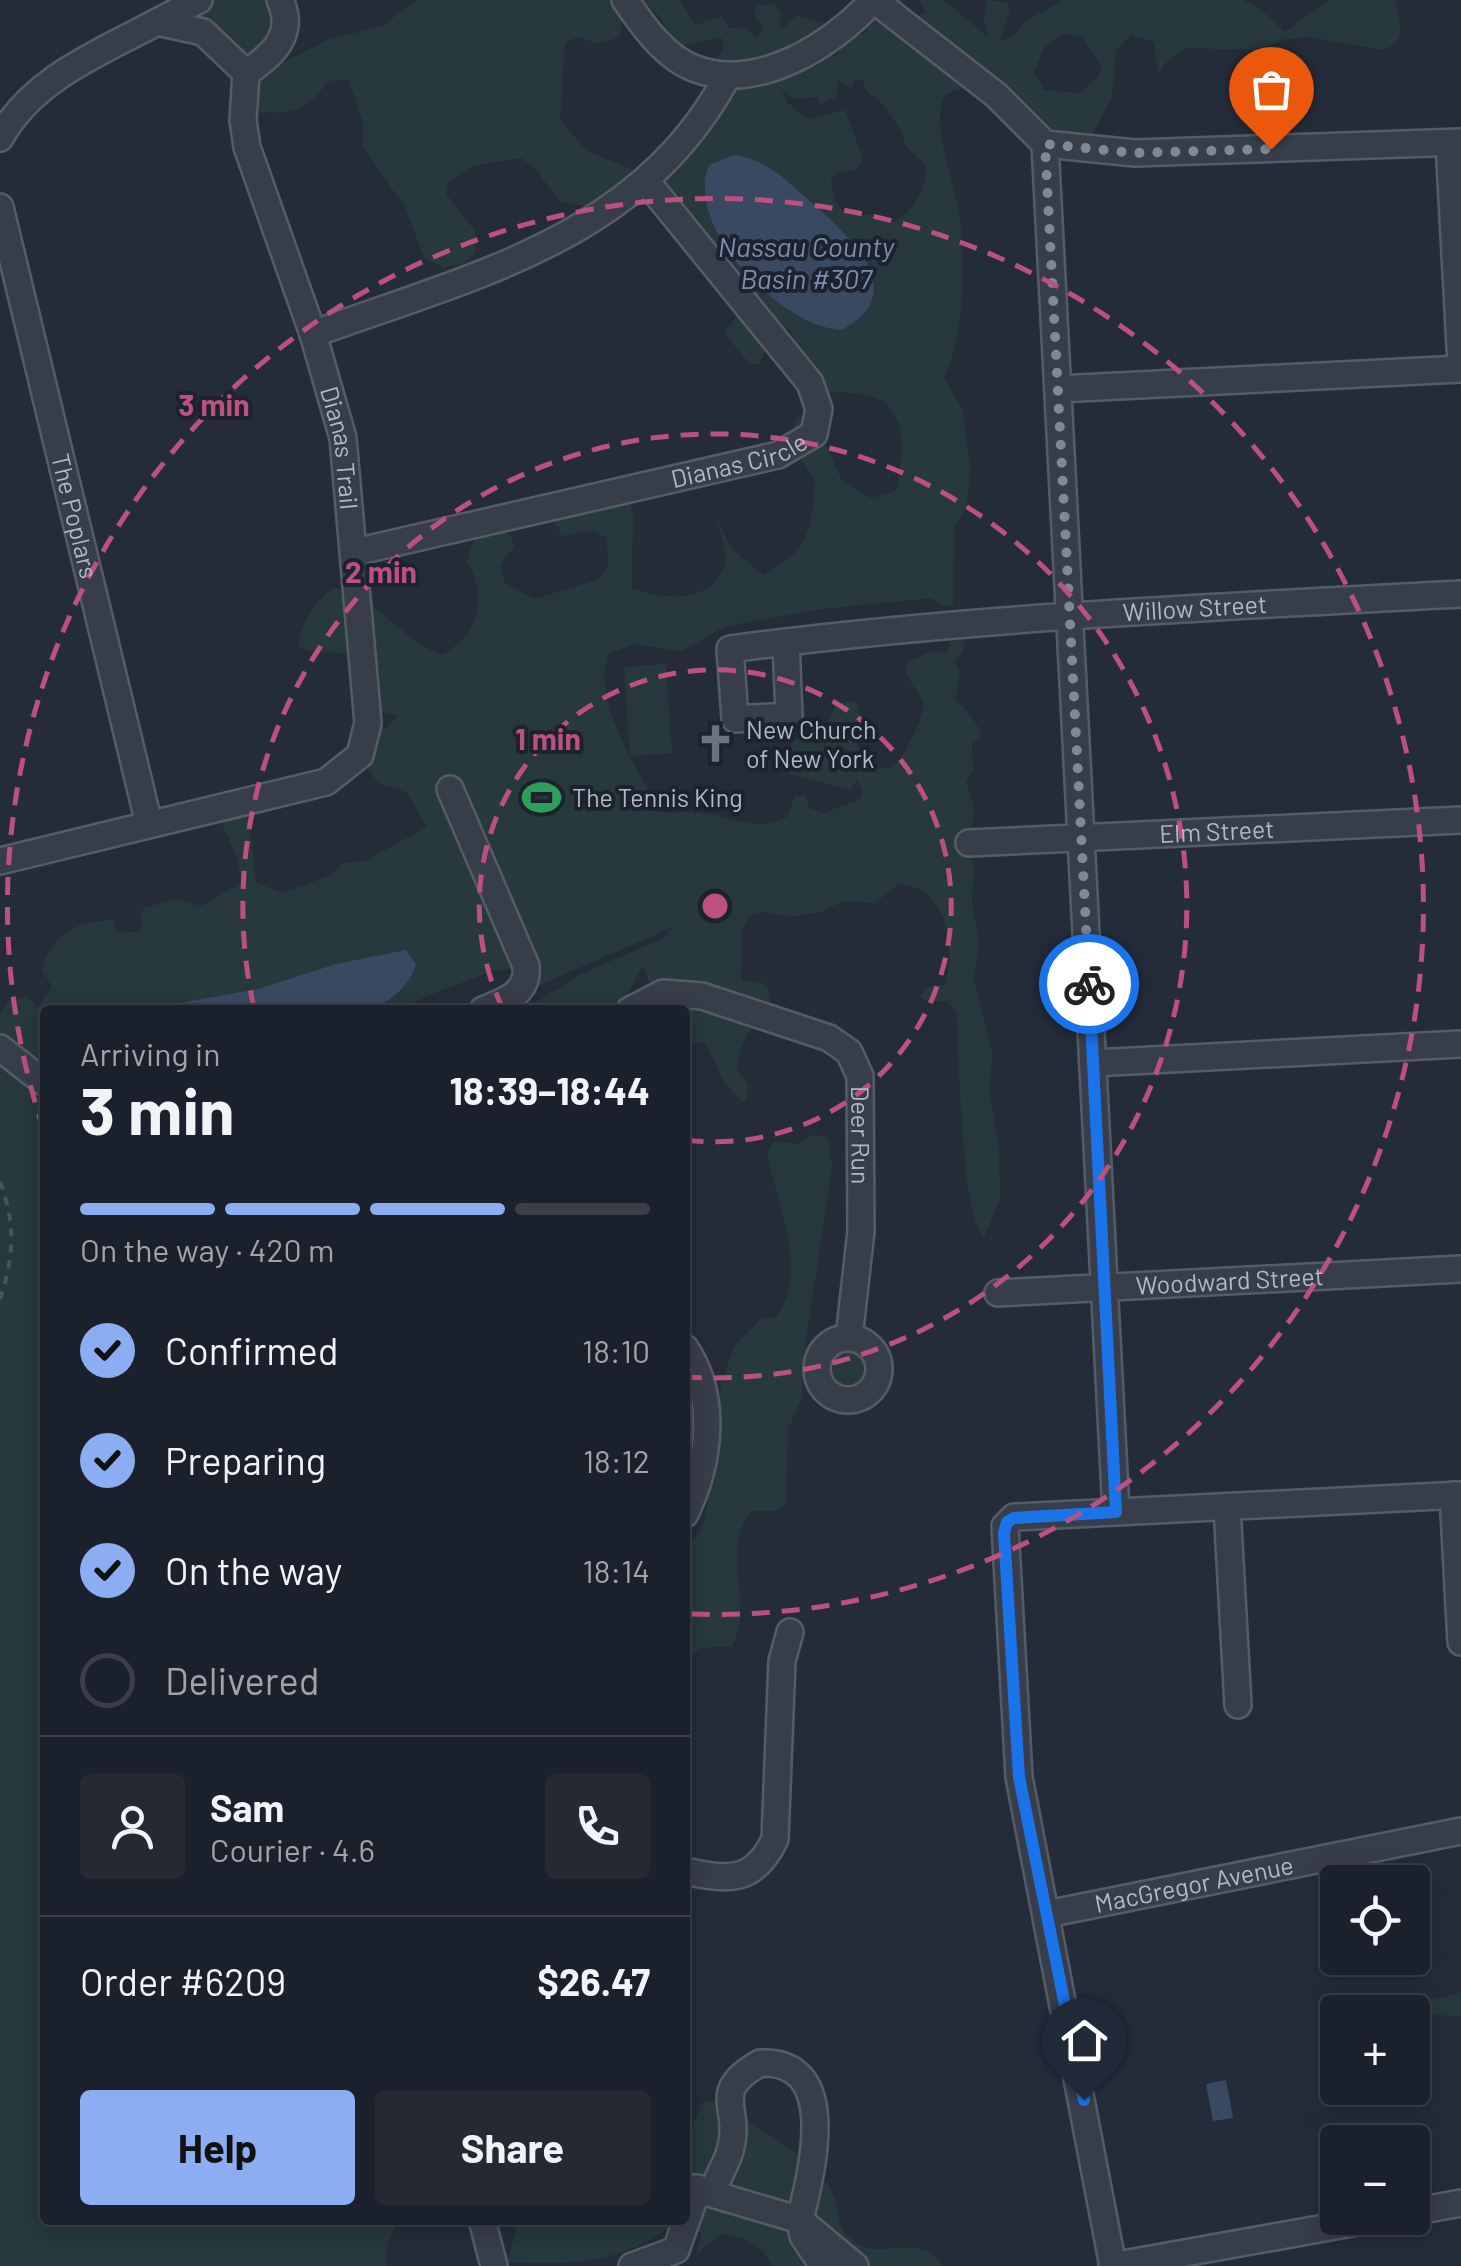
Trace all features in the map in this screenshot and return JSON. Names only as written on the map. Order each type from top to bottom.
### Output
[{"type":"street","points":[[0,138],[24,104],[48,82],[199,0]]},
{"type":"street","points":[[158,22],[203,32],[246,73],[273,53],[284,36],[286,18],[280,0]]},
{"type":"street","points":[[625,0],[672,55],[692,68],[728,75],[760,70],[799,56],[838,34],[874,0],[996,95],[1045,144],[1134,153],[1455,142],[1461,367],[1058,389]]},
{"type":"street","name":"Dianas Trail","points":[[0,861],[326,782],[360,755],[368,711],[343,438],[313,334],[247,147],[243,120],[246,73]]},
{"type":"street","points":[[313,334],[521,259],[580,226],[646,181],[684,144],[728,75]]},
{"type":"street","points":[[1045,144],[1116,1512]]},
{"type":"street","name":"Dianas Circle","points":[[355,552],[778,455],[814,434],[819,409],[806,376],[646,181]]},
{"type":"street","name":"The Poplars","points":[[0,208],[148,824]]},
{"type":"street","name":"Willow Street","points":[[786,642],[931,624],[1070,614],[1461,594]]},
{"type":"street","points":[[450,789],[526,966],[525,984],[519,992],[492,1005]]},
{"type":"street","name":"Elm Street","points":[[969,843],[1461,820]]},
{"type":"street","name":"Deer Run","points":[[640,1005],[663,993],[702,996],[828,1038],[856,1062],[860,1076],[861,1230],[849,1338]]},
{"type":"street","points":[[1093,1063],[1461,1044]]},
{"type":"street","points":[[0,1048],[40,1078]]},
{"type":"street","name":"Woodward Street","points":[[998,1293],[1461,1269]]},
{"type":"street","points":[[690,1358],[708,1396],[705,1447],[690,1497]]},
{"type":"street","points":[[1320,2229],[1112,2266],[1016,1752],[1004,1526],[1014,1518],[1457,1495],[1461,1642]]},
{"type":"street","points":[[1226,1507],[1238,1706]]},
{"type":"street","points":[[690,1872],[725,1880],[740,1876],[765,1857],[776,1839],[782,1661],[790,1632]]},
{"type":"street","name":"MacGregor Avenue","points":[[1047,1914],[1461,1830]]},
{"type":"street","points":[[690,2213],[699,2189],[732,2143],[730,2089],[742,2074],[760,2063],[777,2062],[805,2078],[813,2106],[813,2160],[800,2220],[804,2236],[823,2266]]},
{"type":"street","points":[[699,2189],[800,2220],[855,2266]]},
{"type":"street","points":[[1430,2209],[1461,2203]]},
{"type":"street","points":[[483,2225],[494,2266]]},
{"type":"street","points":[[632,2266],[676,2250],[685,2225]]},
{"type":"path","points":[[0,1182],[8,1202],[12,1264],[0,1299]]},
{"type":"shaded area","points":[[199,0],[280,0],[286,18],[246,73],[179,24]]},
{"type":"shaded area","points":[[417,0],[618,0],[624,13],[619,37],[598,44],[578,37],[565,43],[560,120],[587,151],[651,177],[702,115],[712,65],[724,48],[722,38],[677,46],[667,36],[661,17],[637,0],[680,0],[696,25],[722,16],[729,28],[746,29],[757,39],[764,26],[754,17],[756,6],[773,4],[781,12],[779,25],[784,28],[796,15],[830,25],[826,47],[835,58],[844,41],[868,32],[863,18],[866,0],[903,0],[903,10],[911,19],[926,12],[919,0],[944,0],[988,37],[984,20],[987,0],[1006,2],[1010,8],[1001,41],[1013,36],[1027,20],[1064,0],[1242,0],[1259,8],[1285,32],[1328,0],[1395,0],[1401,31],[1397,43],[1384,50],[1309,37],[1286,39],[1259,50],[1187,48],[1168,60],[1158,75],[1154,42],[1132,35],[1116,50],[1112,98],[1089,141],[1056,138],[968,87],[946,94],[941,106],[941,136],[958,204],[962,279],[956,343],[944,378],[963,410],[970,470],[967,506],[954,528],[953,604],[947,607],[931,598],[823,609],[726,626],[682,651],[633,644],[609,654],[605,672],[611,713],[659,812],[705,813],[762,824],[787,817],[795,796],[806,796],[809,808],[823,813],[859,800],[863,792],[857,780],[850,790],[790,774],[791,745],[798,738],[823,734],[837,703],[854,701],[859,706],[857,745],[875,767],[891,767],[907,748],[923,710],[905,669],[909,661],[931,652],[947,653],[954,632],[965,633],[964,650],[955,661],[960,673],[955,701],[965,707],[982,733],[972,745],[973,770],[966,783],[974,816],[965,836],[974,867],[972,902],[979,943],[974,978],[992,1051],[990,1094],[999,1149],[1000,1200],[984,1237],[976,1222],[966,1166],[956,1012],[947,1001],[928,1002],[920,997],[926,987],[945,985],[948,936],[938,907],[915,888],[898,884],[875,903],[844,901],[820,912],[790,917],[763,912],[750,916],[742,928],[741,980],[768,987],[771,1006],[752,1028],[741,1050],[737,1070],[748,1084],[747,1099],[742,1102],[724,1082],[705,1043],[690,1044],[690,1005],[668,1005],[662,1001],[643,965],[622,1005],[531,1005],[581,974],[664,938],[673,927],[535,987],[517,969],[495,970],[405,1005],[40,1005],[40,2225],[398,2225],[388,2241],[387,2266],[0,2266],[0,1014],[7,1003],[27,996],[38,1007],[52,986],[42,971],[51,947],[76,927],[113,920],[115,931],[138,932],[143,928],[140,915],[144,908],[177,899],[201,906],[241,883],[237,858],[219,817],[242,812],[249,820],[256,883],[281,892],[333,874],[343,863],[365,861],[427,827],[406,792],[378,783],[356,752],[375,726],[385,728],[398,716],[376,711],[359,667],[347,655],[299,647],[310,614],[333,588],[360,598],[413,639],[442,655],[465,637],[477,614],[478,589],[467,562],[475,539],[483,530],[495,526],[511,537],[514,546],[500,565],[505,583],[534,599],[597,580],[608,567],[607,538],[591,531],[562,536],[550,513],[627,497],[633,511],[632,588],[656,595],[682,596],[695,594],[716,581],[725,557],[715,515],[735,550],[764,575],[799,547],[812,513],[815,480],[795,442],[797,417],[813,416],[842,481],[871,498],[897,490],[901,441],[894,414],[871,396],[806,387],[792,332],[785,325],[767,346],[759,364],[750,364],[724,333],[739,313],[647,194],[594,208],[560,202],[535,168],[521,158],[473,166],[448,183],[446,194],[475,231],[476,252],[465,263],[444,268],[424,257],[405,207],[363,147],[363,123],[349,80],[328,81],[307,104],[291,111],[260,112],[251,102],[259,75],[327,40],[382,26]],"holes":[[[1062,33],[1083,38],[1101,66],[1099,77],[1079,93],[1044,90],[1034,72],[1044,48]],[[855,79],[863,80],[866,91],[881,102],[902,132],[906,146],[926,165],[917,200],[890,223],[875,214],[850,214],[836,201],[831,180],[837,173],[855,170],[863,159],[845,110],[808,119],[788,103],[781,88],[793,99],[818,97],[820,105],[836,97],[839,81],[852,88]]]},
{"type":"shaded area","points":[[666,664],[672,753],[630,756],[624,667]]},
{"type":"shaded area","points":[[810,1135],[828,1137],[832,1167],[803,1360],[802,1397],[788,1429],[786,1505],[777,1511],[751,1511],[742,1528],[737,1545],[740,1612],[732,1646],[701,1648],[690,1656],[690,1547],[703,1525],[716,1462],[721,1382],[735,1346],[760,1320],[777,1316],[791,1277],[788,1236],[767,1153],[774,1141],[799,1144]]},
{"type":"shaded area","points":[[848,1338],[870,1347],[879,1369],[870,1391],[848,1400],[826,1391],[817,1369],[826,1347]]},
{"type":"shaded area","points":[[690,1358],[708,1395],[690,1488]]},
{"type":"shaded area","points":[[1461,1992],[1461,2016],[1430,2015],[1430,1999]]},
{"type":"shaded area","points":[[702,2102],[717,2102],[812,2166],[832,2192],[845,2232],[858,2244],[879,2249],[925,2250],[942,2266],[772,2266],[751,2242],[720,2234],[696,2254],[702,2234],[690,2225],[690,2134]]},
{"type":"shaded area","points":[[518,2225],[671,2225],[639,2245],[598,2259],[507,2262]]},
{"type":"water","name":"Nassau County Basin #307","points":[[734,155],[757,161],[785,180],[843,232],[868,265],[872,299],[862,315],[841,330],[817,325],[791,312],[743,270],[724,244],[710,217],[705,190],[709,165]]},
{"type":"water","points":[[406,950],[416,965],[404,987],[379,1005],[169,1005],[258,989],[336,964]]},
{"type":"water","points":[[1226,2080],[1233,2118],[1213,2121],[1206,2084]]},
{"type":"way so far","points":[[1089,984],[1045,144],[1134,153],[1271,149]]},
{"type":"place","name":"New Church of New York","points":[[716,744]]},
{"type":"place","name":"The Tennis King","points":[[542,798]]},
{"type":"route","points":[[1084,2100],[1019,1777],[1004,1526],[1014,1518],[1116,1512],[1089,984]]}]
